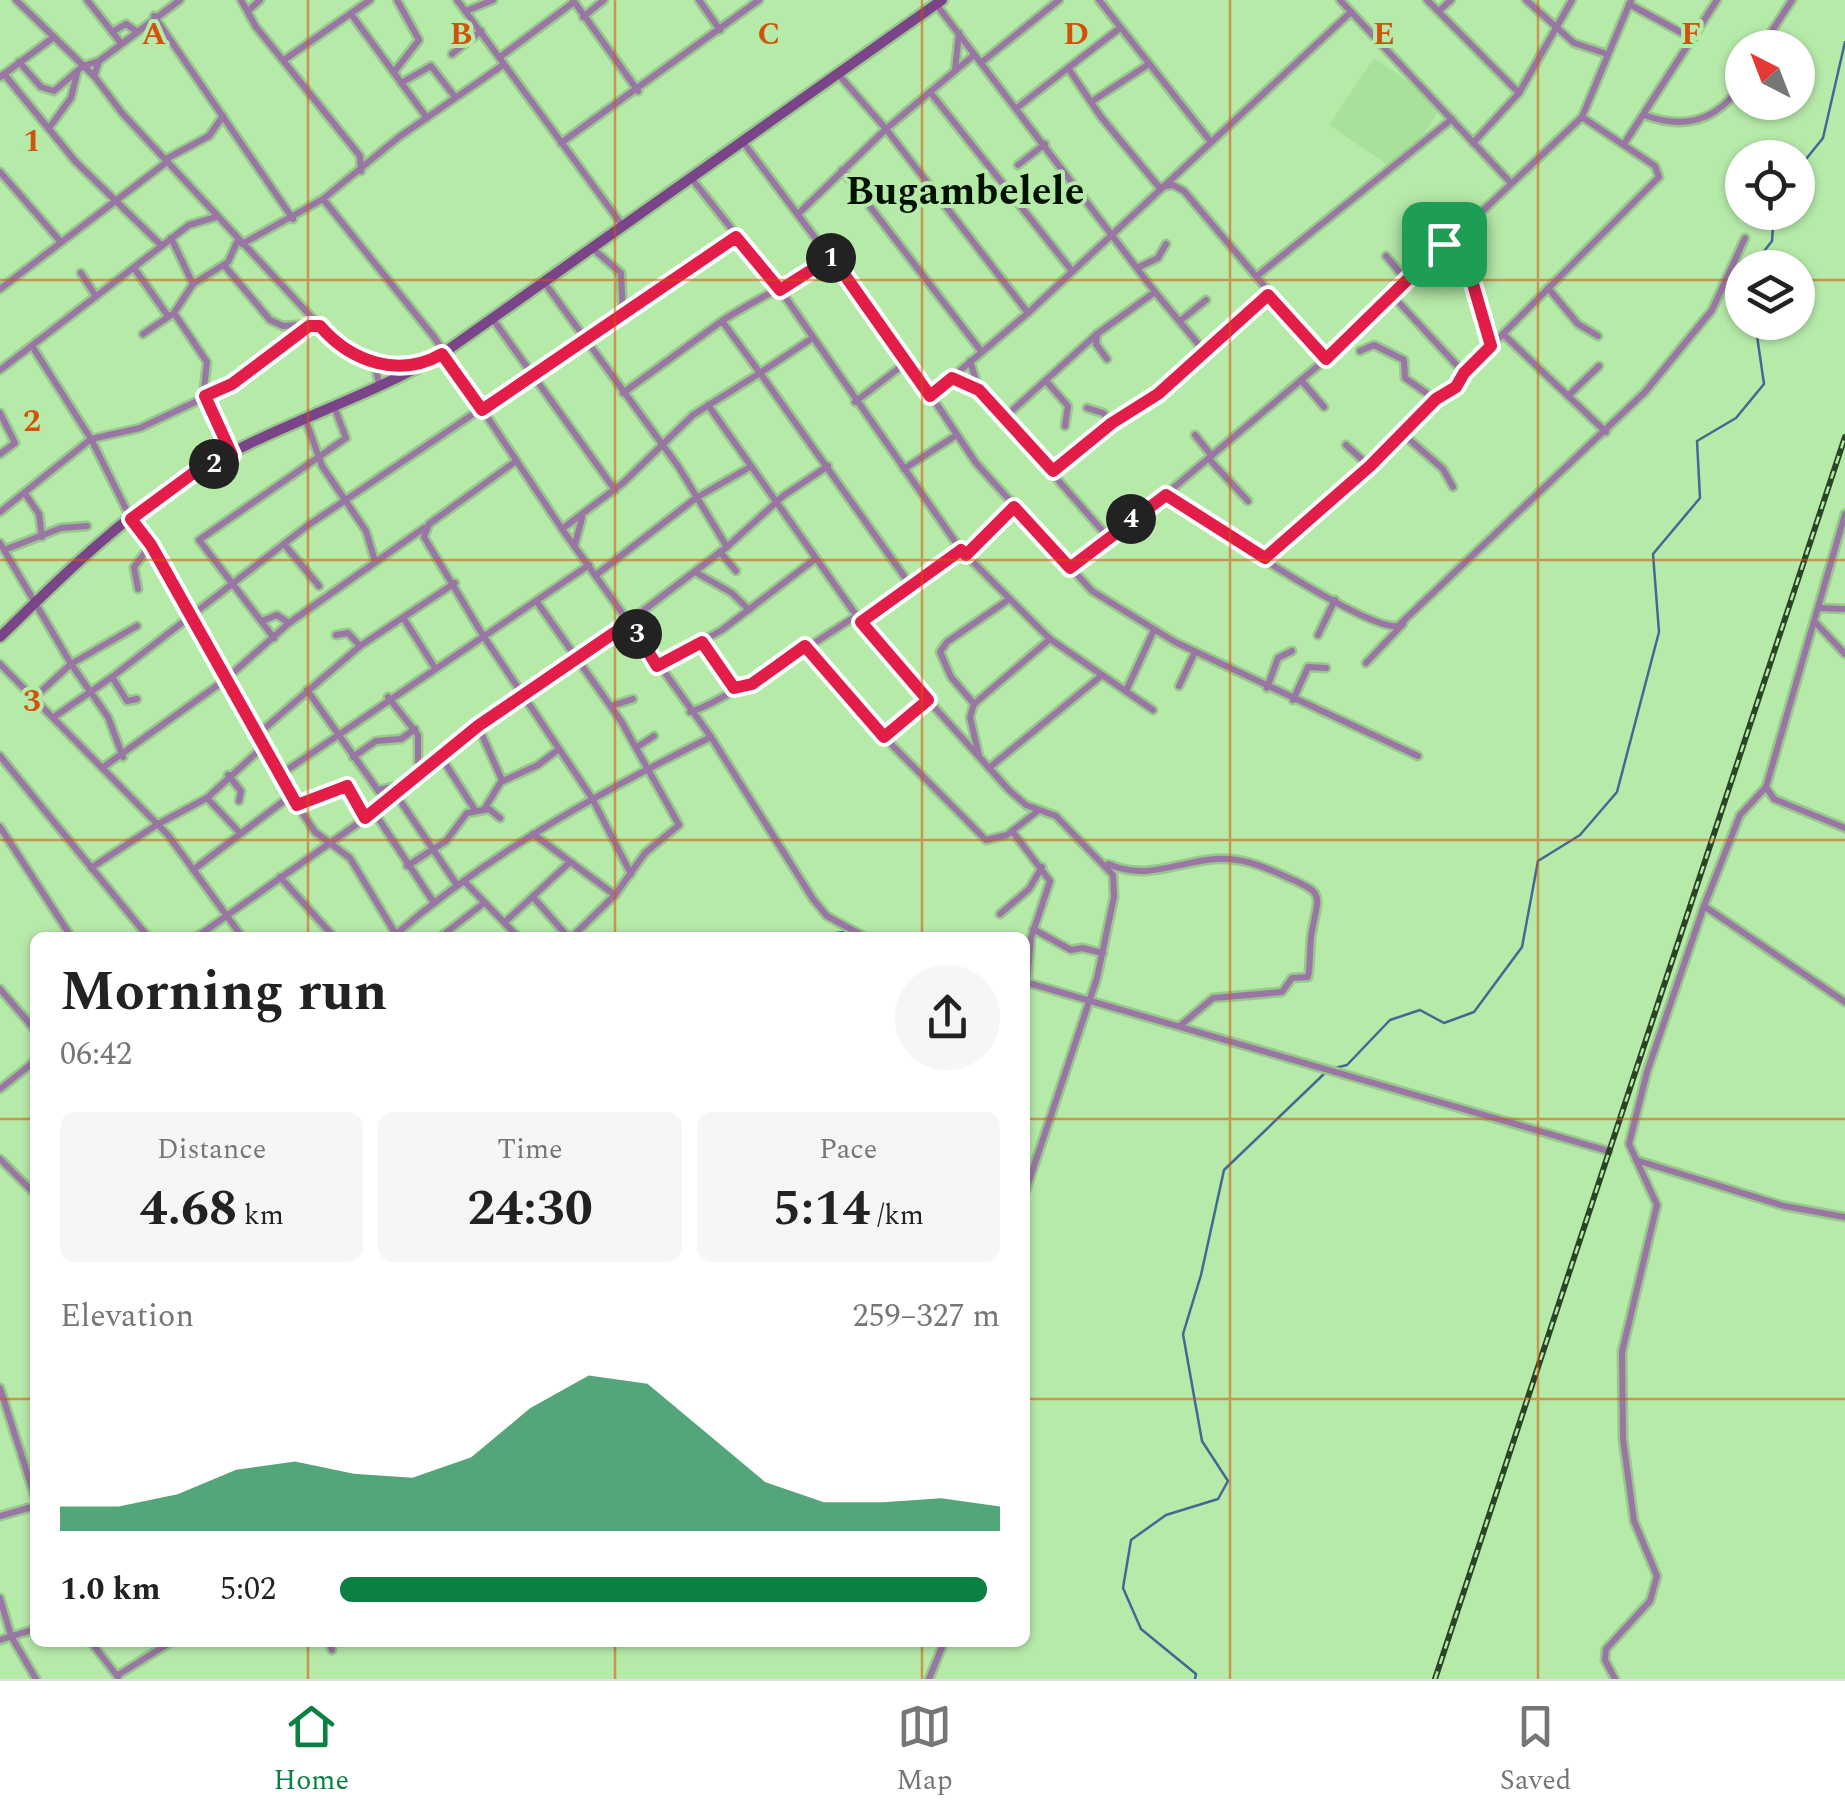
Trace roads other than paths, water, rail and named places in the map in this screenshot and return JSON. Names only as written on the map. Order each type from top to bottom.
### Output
[{"type":"street","points":[[16,0],[80,69],[94,76],[314,323],[339,344],[374,362],[418,368]]},
{"type":"street","points":[[87,0],[121,43]]},
{"type":"street","points":[[19,62],[41,87],[54,91],[180,0]]},
{"type":"street","points":[[242,0],[256,27],[360,156],[361,172]]},
{"type":"street","points":[[249,10],[260,0]]},
{"type":"street","points":[[284,60],[370,0]]},
{"type":"street","points":[[394,72],[419,40],[397,0]]},
{"type":"street","points":[[457,0],[622,225]]},
{"type":"street","points":[[466,11],[492,0]]},
{"type":"street","points":[[583,16],[604,0]]},
{"type":"street","points":[[700,0],[720,30]]},
{"type":"street","points":[[561,143],[759,0]]},
{"type":"street","points":[[982,62],[1060,0]]},
{"type":"street","points":[[1099,0],[1211,142]]},
{"type":"street","points":[[1340,0],[1510,182]]},
{"type":"street","points":[[1427,0],[1519,94]]},
{"type":"street","points":[[1439,11],[1451,0]]},
{"type":"street","points":[[1526,0],[1578,45],[1607,54]]},
{"type":"street","points":[[1474,142],[1519,94],[1572,0]]},
{"type":"street","points":[[1624,144],[1717,0]]},
{"type":"street","points":[[1772,30],[1792,0]]},
{"type":"street","points":[[143,334],[171,314],[194,284],[224,265],[240,242],[293,219],[361,172],[573,1],[638,90]]},
{"type":"street","points":[[0,637],[131,519],[192,474],[380,388],[442,354],[939,2],[974,55],[1204,350]]},
{"type":"street","points":[[1070,568],[1107,536],[1166,495],[1326,359],[1582,117],[1630,2],[1693,39]]},
{"type":"street","points":[[930,396],[1028,312],[1351,12]]},
{"type":"street","points":[[350,14],[427,118]]},
{"type":"street","points":[[154,16],[293,219]]},
{"type":"street","points":[[112,32],[126,24],[136,30]]},
{"type":"street","points":[[44,43],[45,28]]},
{"type":"street","points":[[1018,107],[1120,28]]},
{"type":"street","points":[[452,54],[481,31]]},
{"type":"street","points":[[954,72],[958,32]]},
{"type":"street","points":[[54,37],[2,76],[162,246]]},
{"type":"street","points":[[798,214],[886,129],[974,55]]},
{"type":"street","points":[[94,76],[98,60]]},
{"type":"street","points":[[1092,102],[1148,64]]},
{"type":"street","points":[[402,84],[430,66],[455,98]]},
{"type":"street","points":[[1068,68],[1160,187],[1179,188]]},
{"type":"street","points":[[48,128],[72,98],[80,69]]},
{"type":"street","points":[[837,73],[886,129],[1028,312]]},
{"type":"street","points":[[930,92],[1072,271]]},
{"type":"street","points":[[1644,115],[1669,123],[1696,122],[1725,101]]},
{"type":"street","points":[[0,288],[167,160],[209,136],[224,115]]},
{"type":"street","points":[[1265,558],[1370,466],[1436,399],[1456,387],[1464,373],[1659,177],[1656,166],[1582,117]]},
{"type":"street","points":[[1256,276],[1452,119]]},
{"type":"street","points":[[743,142],[908,361],[955,436],[1014,507],[1100,597],[1154,630],[1267,688],[1418,756]]},
{"type":"street","points":[[1018,165],[1046,144]]},
{"type":"street","points":[[842,170],[981,351]]},
{"type":"street","points":[[0,172],[60,241]]},
{"type":"street","points":[[1175,176],[1179,188],[1326,359]]},
{"type":"street","points":[[692,179],[780,290],[963,552],[1050,639],[1153,710]]},
{"type":"street","points":[[323,199],[388,277],[657,666],[711,736],[819,907],[858,932]]},
{"type":"street","points":[[0,370],[171,238],[194,222],[216,216]]},
{"type":"street","points":[[724,244],[726,222]]},
{"type":"street","points":[[1411,234],[1424,264]]},
{"type":"street","points":[[54,716],[112,677],[284,544],[736,237]]},
{"type":"street","points":[[171,238],[194,284]]},
{"type":"street","points":[[1366,663],[1540,488],[1606,432],[1706,319],[1745,238]]},
{"type":"street","points":[[1140,267],[1158,258],[1166,244]]},
{"type":"street","points":[[1444,244],[1473,284],[1491,346]]},
{"type":"street","points":[[592,248],[621,274],[623,317]]},
{"type":"street","points":[[1386,256],[1407,281]]},
{"type":"street","points":[[623,393],[722,321],[832,257]]},
{"type":"street","points":[[224,265],[270,320],[283,326],[314,323]]},
{"type":"street","points":[[134,268],[206,362],[204,397],[232,455]]},
{"type":"street","points":[[80,273],[95,295]]},
{"type":"street","points":[[544,282],[662,446],[736,571]]},
{"type":"street","points":[[1548,288],[1578,324],[1598,336]]},
{"type":"street","points":[[1005,417],[1097,334],[1155,292]]},
{"type":"street","points":[[1053,471],[1112,423],[1158,394],[1268,295]]},
{"type":"street","points":[[1392,296],[1464,373]]},
{"type":"street","points":[[1180,322],[1206,300]]},
{"type":"street","points":[[492,318],[615,490]]},
{"type":"street","points":[[722,321],[911,586]]},
{"type":"street","points":[[0,512],[26,495],[91,439],[140,428],[232,384],[314,323]]},
{"type":"street","points":[[1097,334],[1097,346],[1107,359]]},
{"type":"street","points":[[1504,335],[1606,432]]},
{"type":"street","points":[[562,529],[615,490],[708,405],[811,339]]},
{"type":"street","points":[[1360,351],[1374,345],[1404,360],[1406,379],[1436,399]]},
{"type":"street","points":[[32,346],[91,439],[131,519],[151,545],[293,794],[314,832],[316,853]]},
{"type":"street","points":[[970,360],[979,390]]},
{"type":"street","points":[[855,402],[908,361]]},
{"type":"street","points":[[374,362],[380,388]]},
{"type":"street","points":[[1569,395],[1599,366]]},
{"type":"street","points":[[952,378],[979,390],[1107,536]]},
{"type":"street","points":[[1046,380],[1068,406],[1065,426]]},
{"type":"street","points":[[1300,380],[1324,407]]},
{"type":"street","points":[[708,405],[858,619],[1019,800],[1056,816],[1102,861],[1115,884],[1091,1000],[1030,1178]]},
{"type":"street","points":[[1087,408],[1103,412],[1112,423]]},
{"type":"street","points":[[274,638],[201,545],[200,536],[347,436],[334,409]]},
{"type":"street","points":[[0,413],[15,443],[0,454]]},
{"type":"street","points":[[306,421],[319,457],[366,531],[375,561]]},
{"type":"street","points":[[1403,434],[1443,469],[1454,487]]},
{"type":"street","points":[[1195,435],[1248,501]]},
{"type":"street","points":[[904,470],[955,436]]},
{"type":"street","points":[[1346,445],[1370,466]]},
{"type":"street","points":[[102,768],[123,757],[225,680],[289,622],[516,461]]},
{"type":"street","points":[[204,932],[399,794],[478,726],[630,622],[724,550],[774,503],[828,466]]},
{"type":"street","points":[[596,576],[696,498],[751,467]]},
{"type":"street","points":[[26,495],[39,514],[42,538]]},
{"type":"street","points":[[1166,495],[1335,600],[1385,626],[1404,622]]},
{"type":"street","points":[[690,712],[715,702],[734,688],[752,684],[805,646],[911,586],[963,552],[1014,507]]},
{"type":"street","points":[[1615,1679],[1605,1660],[1606,1649],[1650,1601],[1657,1576],[1630,1502],[1621,1370],[1626,1326],[1657,1205],[1628,1144],[1647,1072],[1704,906],[1740,815],[1766,788],[1845,514]]},
{"type":"street","points":[[574,545],[583,516]]},
{"type":"street","points":[[424,537],[429,524]]},
{"type":"street","points":[[87,526],[61,528],[42,538],[2,546],[71,664],[108,717],[123,757]]},
{"type":"street","points":[[412,535],[424,537],[455,584],[484,637],[592,798],[631,874]]},
{"type":"street","points":[[284,544],[320,586]]},
{"type":"street","points":[[138,589],[134,567],[151,545]]},
{"type":"street","points":[[657,666],[702,642],[814,560]]},
{"type":"street","points":[[281,774],[338,738],[388,697],[589,566]]},
{"type":"street","points":[[695,572],[734,594],[749,610]]},
{"type":"street","points":[[258,734],[360,646],[455,584]]},
{"type":"street","points":[[974,704],[951,677],[940,652],[947,642],[1008,600]]},
{"type":"street","points":[[1318,635],[1335,600]]},
{"type":"street","points":[[537,602],[611,706],[679,824],[645,853],[614,895],[576,932]]},
{"type":"street","points":[[1819,608],[1845,609]]},
{"type":"street","points":[[262,621],[278,615],[289,622]]},
{"type":"street","points":[[404,619],[435,668]]},
{"type":"street","points":[[1815,622],[1845,654]]},
{"type":"street","points":[[35,697],[71,664],[138,626]]},
{"type":"street","points":[[1126,692],[1154,630]]},
{"type":"street","points":[[336,636],[348,632],[360,646]]},
{"type":"street","points":[[980,758],[970,717],[974,704],[1050,639]]},
{"type":"street","points":[[702,642],[734,688]]},
{"type":"street","points":[[805,646],[884,737],[986,840],[994,841],[1040,810]]},
{"type":"street","points":[[1267,688],[1278,658],[1292,651]]},
{"type":"street","points":[[1179,686],[1196,652]]},
{"type":"street","points":[[0,664],[158,824],[239,932]]},
{"type":"street","points":[[1293,700],[1309,665],[1326,668]]},
{"type":"street","points":[[989,768],[1101,676]]},
{"type":"street","points":[[112,677],[127,701],[137,699]]},
{"type":"street","points":[[307,690],[386,803]]},
{"type":"street","points":[[388,697],[415,729],[420,741],[418,762],[425,771]]},
{"type":"street","points":[[611,706],[632,699]]},
{"type":"street","points":[[884,737],[928,700]]},
{"type":"street","points":[[478,726],[502,782]]},
{"type":"street","points":[[353,757],[376,742],[401,739],[415,729]]},
{"type":"street","points":[[637,747],[654,736]]},
{"type":"street","points":[[401,932],[460,883],[533,834],[592,798],[711,736]]},
{"type":"street","points":[[91,868],[206,798],[265,746]]},
{"type":"street","points":[[407,866],[432,851],[480,810],[502,782],[516,772],[538,765],[559,749]]},
{"type":"street","points":[[0,756],[145,932]]},
{"type":"street","points":[[441,756],[480,810],[500,818]]},
{"type":"street","points":[[0,776],[10,768]]},
{"type":"street","points":[[228,775],[240,790],[239,801]]},
{"type":"street","points":[[297,805],[347,786],[365,818]]},
{"type":"street","points":[[378,790],[393,787],[432,851],[460,883],[512,930]]},
{"type":"street","points":[[1766,788],[1774,799],[1845,828]]},
{"type":"street","points":[[193,870],[293,794]]},
{"type":"street","points":[[206,798],[240,833]]},
{"type":"street","points":[[374,812],[434,903]]},
{"type":"street","points":[[0,827],[68,932]]},
{"type":"street","points":[[1012,830],[1043,866],[1050,884],[1034,929],[1030,956]]},
{"type":"street","points":[[314,832],[334,842],[350,858],[395,932]]},
{"type":"street","points":[[533,834],[614,895]]},
{"type":"street","points":[[1102,861],[1142,872],[1214,858],[1238,859],[1305,885],[1317,896],[1320,912],[1312,928],[1308,977],[1291,978],[1282,992],[1213,998],[1181,1025]]},
{"type":"street","points":[[505,922],[568,864]]},
{"type":"street","points":[[1000,914],[1033,884],[1043,866]]},
{"type":"street","points":[[280,877],[330,932]]},
{"type":"street","points":[[533,897],[565,932]]},
{"type":"street","points":[[447,932],[484,903]]},
{"type":"street","points":[[1704,906],[1845,1002]]},
{"type":"street","points":[[1034,929],[1071,950],[1082,948],[1103,953]]},
{"type":"street","points":[[1030,983],[1608,1151]]},
{"type":"street","points":[[0,989],[30,1024]]},
{"type":"street","points":[[0,1089],[30,1065]]},
{"type":"street","points":[[0,1159],[30,1189]]},
{"type":"street","points":[[1635,1160],[1784,1206],[1845,1217]]},
{"type":"street","points":[[0,1388],[30,1482]]},
{"type":"street","points":[[0,1516],[30,1507]]},
{"type":"street","points":[[0,1598],[11,1636],[36,1679]]},
{"type":"street","points":[[0,1640],[30,1630]]},
{"type":"street","points":[[96,1647],[118,1677],[163,1647]]},
{"type":"street","points":[[928,1679],[942,1647]]},
{"type":"waterway","points":[[1815,148],[1823,138],[1845,42]]},
{"type":"waterway","points":[[1765,250],[1772,241],[1773,230]]},
{"type":"waterway","points":[[1331,1069],[1347,1065],[1390,1020],[1420,1010],[1444,1023],[1474,1012],[1522,947],[1538,861],[1580,835],[1617,792],[1659,632],[1653,554],[1700,498],[1697,441],[1736,418],[1764,384],[1758,340]]},
{"type":"waterway","points":[[844,932],[852,931]]},
{"type":"waterway","points":[[1195,1679],[1196,1674],[1141,1629],[1123,1588],[1131,1540],[1166,1515],[1218,1499],[1228,1481],[1202,1441],[1183,1334],[1201,1275],[1224,1170],[1325,1073]]},
{"type":"railway","points":[[1435,1679],[1845,437]]},
{"type":"district","name":"Bugambelele","points":[[965,192]]}]
